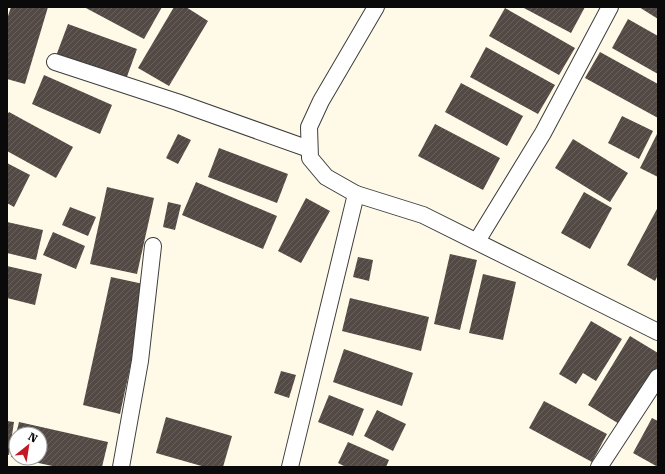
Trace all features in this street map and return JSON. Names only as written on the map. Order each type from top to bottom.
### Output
[{"type":"street","points":[[376,7],[321,101],[309,128],[310,158],[326,177],[356,194],[423,215],[657,330]]},
{"type":"street","points":[[477,241],[543,133],[610,7]]},
{"type":"street","points":[[55,62],[176,102],[309,149]]},
{"type":"street","points":[[290,467],[356,194]]},
{"type":"street","points":[[121,467],[140,362],[153,246]]},
{"type":"street","points":[[599,467],[658,377]]},
{"type":"building","points":[[11,7],[48,7],[25,84],[7,79],[7,19]]},
{"type":"building","points":[[84,7],[162,7],[144,39]]},
{"type":"building","points":[[174,7],[186,7],[208,21],[169,86],[138,68]]},
{"type":"building","points":[[522,7],[585,7],[571,33]]},
{"type":"building","points":[[639,7],[658,7],[658,19]]},
{"type":"building","points":[[505,8],[575,48],[559,75],[489,36]]},
{"type":"building","points":[[628,19],[658,36],[658,74],[612,48]]},
{"type":"building","points":[[68,24],[137,49],[125,82],[56,56]]},
{"type":"building","points":[[486,47],[555,85],[538,114],[470,77]]},
{"type":"building","points":[[600,52],[658,84],[658,118],[585,78]]},
{"type":"building","points":[[44,75],[112,105],[100,134],[32,104]]},
{"type":"building","points":[[461,83],[523,116],[507,146],[445,112]]},
{"type":"building","points":[[9,112],[73,147],[56,178],[7,151],[7,115]]},
{"type":"building","points":[[622,116],[653,131],[639,159],[608,143]]},
{"type":"building","points":[[435,124],[500,158],[483,190],[418,156]]},
{"type":"building","points":[[658,132],[658,177],[640,168]]},
{"type":"building","points":[[178,134],[191,140],[178,164],[166,158]]},
{"type":"building","points":[[573,139],[628,173],[610,202],[555,168]]},
{"type":"building","points":[[219,148],[288,174],[277,203],[208,177]]},
{"type":"building","points":[[7,163],[30,175],[14,207],[7,203]]},
{"type":"building","points":[[196,182],[277,216],[263,249],[182,215]]},
{"type":"building","points":[[107,187],[154,198],[137,274],[90,264]]},
{"type":"building","points":[[584,192],[612,208],[590,249],[561,233]]},
{"type":"building","points":[[306,198],[330,211],[301,263],[278,251]]},
{"type":"building","points":[[168,202],[181,205],[175,230],[163,227]]},
{"type":"building","points":[[70,207],[96,217],[88,236],[62,225]]},
{"type":"building","points":[[658,207],[658,275],[655,281],[627,265]]},
{"type":"building","points":[[7,222],[43,230],[36,260],[7,253]]},
{"type":"building","points":[[53,232],[85,246],[76,269],[43,255]]},
{"type":"building","points":[[450,254],[477,260],[460,330],[434,324]]},
{"type":"building","points":[[358,257],[373,260],[369,281],[353,277]]},
{"type":"building","points":[[7,266],[42,274],[35,305],[7,298]]},
{"type":"building","points":[[483,274],[516,282],[503,340],[469,333]]},
{"type":"building","points":[[111,277],[148,285],[120,414],[83,405]]},
{"type":"building","points":[[350,298],[429,317],[421,351],[342,331]]},
{"type":"building","points":[[591,321],[622,339],[596,381],[583,373],[576,384],[559,374]]},
{"type":"building","points":[[630,336],[658,353],[658,366],[621,425],[588,405]]},
{"type":"building","points":[[344,349],[413,373],[402,406],[333,382]]},
{"type":"building","points":[[281,371],[296,375],[289,398],[274,393]]},
{"type":"building","points":[[329,395],[364,409],[353,436],[318,422]]},
{"type":"building","points":[[544,401],[607,434],[592,462],[529,428]]},
{"type":"building","points":[[377,410],[406,424],[393,451],[364,436]]},
{"type":"building","points":[[166,417],[232,436],[223,467],[205,467],[156,453]]},
{"type":"building","points":[[652,418],[658,421],[658,467],[633,453]]},
{"type":"building","points":[[7,421],[14,422],[13,426],[8,426],[7,455]]},
{"type":"building","points":[[19,422],[37,426],[18,426]]},
{"type":"building","points":[[48,429],[108,442],[102,467],[57,467],[48,465]]},
{"type":"building","points":[[348,442],[389,460],[386,467],[346,467],[338,463]]}]
